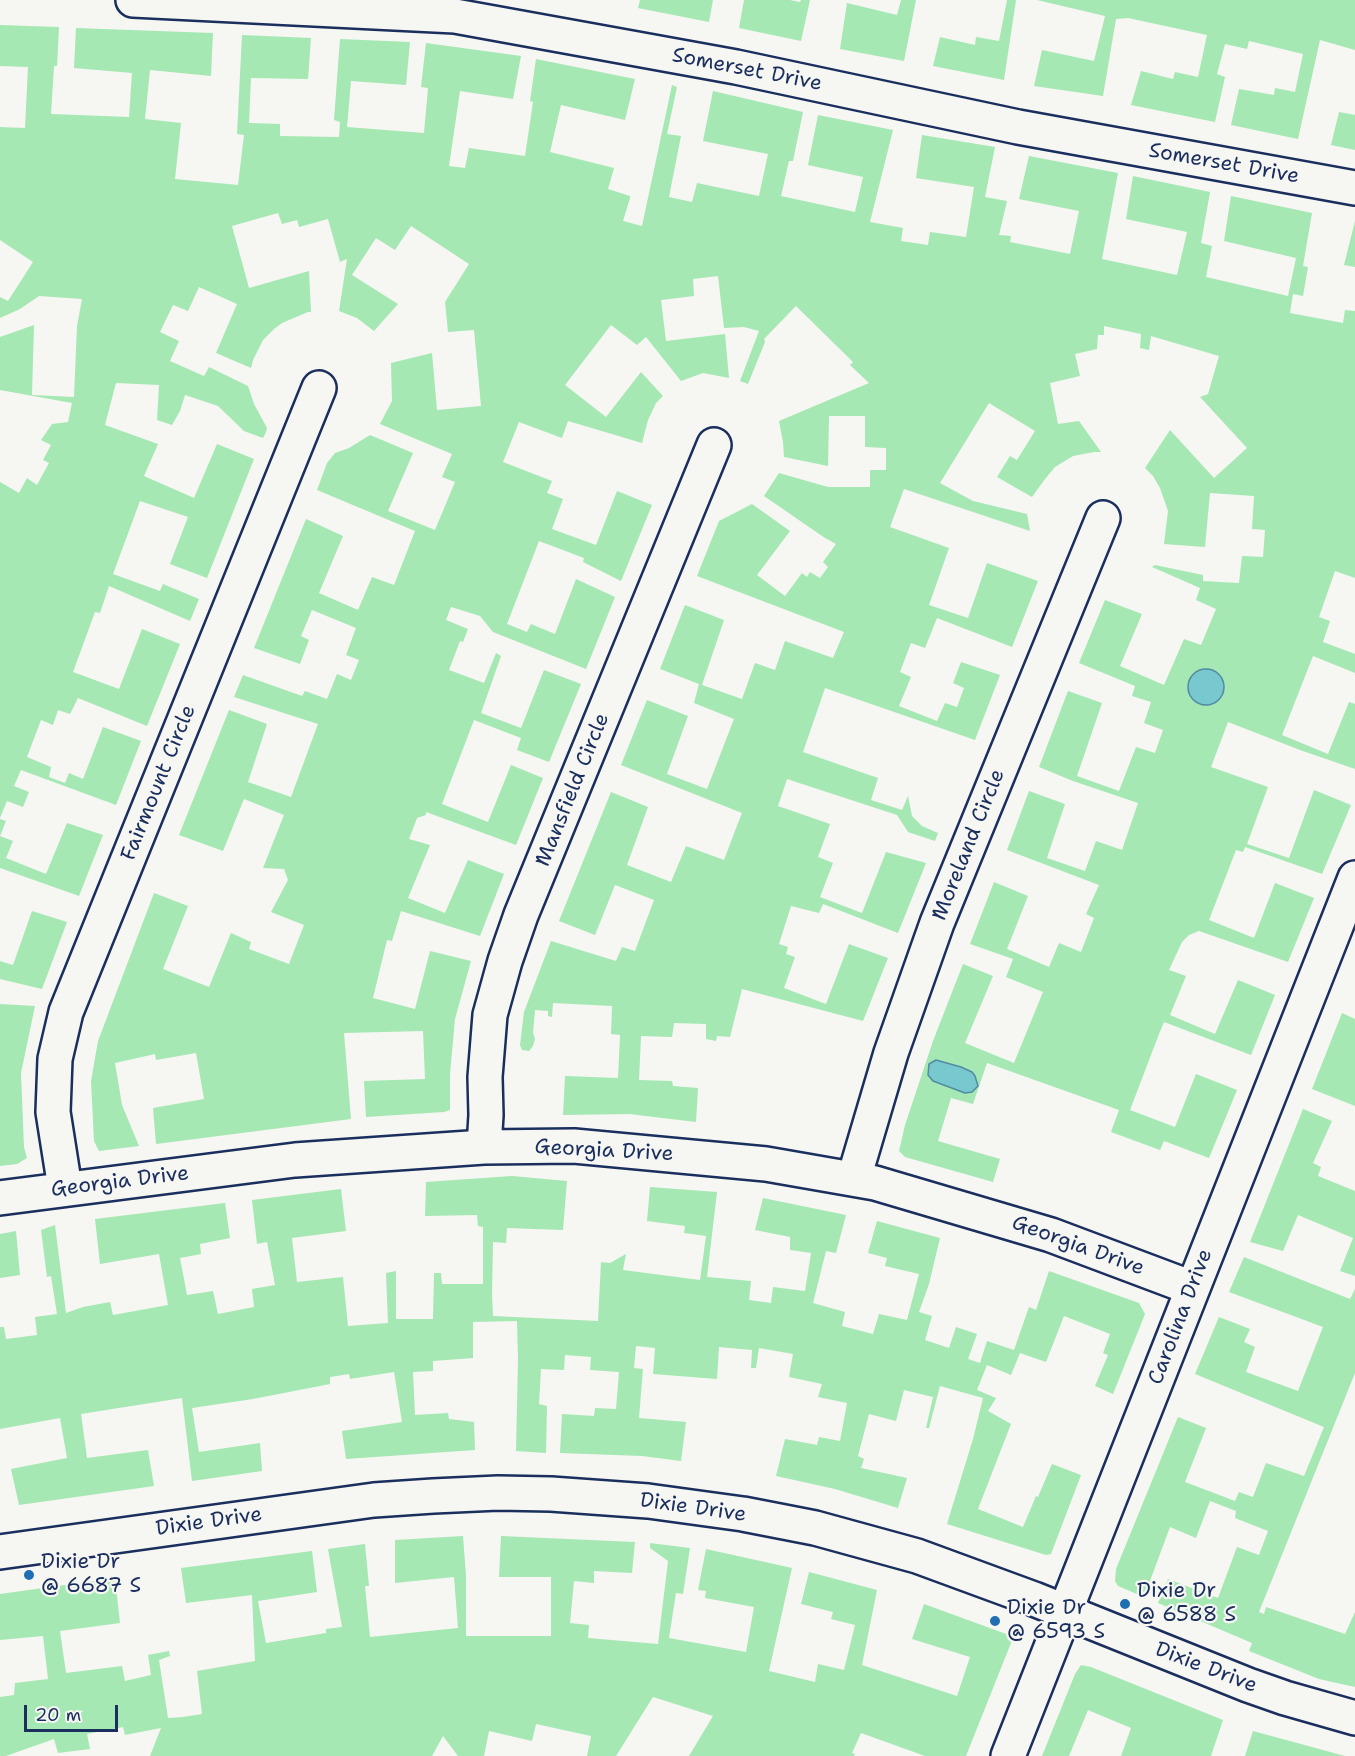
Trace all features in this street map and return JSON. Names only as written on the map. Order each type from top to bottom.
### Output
[{"type":"street","name":"Somerset Drive","points":[[133,0],[454,16],[736,67],[1012,126],[1355,188]]},
{"type":"street","name":"Fairmount Circle","points":[[65,1188],[52,1112],[55,1059],[66,1012],[320,388]]},
{"type":"street","name":"Mansfield Circle","points":[[484,1147],[485,1077],[490,1015],[504,961],[516,926],[714,444]]},
{"type":"street","name":"Moreland Circle","points":[[854,1178],[891,1053],[937,923],[1102,518]]},
{"type":"street","name":"Carolina Drive","points":[[1008,1756],[1355,878]]},
{"type":"street","name":"Georgia Drive","points":[[0,1198],[65,1188],[296,1161],[484,1147],[574,1146],[766,1164],[889,1186],[1032,1228],[1192,1288]]},
{"type":"street","name":"Dixie Drive","points":[[0,1552],[374,1500],[498,1493],[571,1495],[648,1501],[742,1514],[815,1528],[917,1556],[1066,1611],[1248,1685],[1355,1718]]},
{"type":"green space","points":[[640,0],[713,0],[709,22],[638,8]]},
{"type":"green space","points":[[744,0],[800,2],[810,0],[801,41],[739,28]]},
{"type":"green space","points":[[901,0],[916,0],[904,61],[840,49],[847,3],[897,15]]},
{"type":"green space","points":[[1007,0],[1016,0],[1004,80],[933,66],[940,37],[975,45],[976,37],[999,41]]},
{"type":"green space","points":[[1037,0],[1355,0],[1355,50],[1320,40],[1298,139],[1231,125],[1239,89],[1274,95],[1275,88],[1295,92],[1303,54],[1249,41],[1247,49],[1225,44],[1217,74],[1225,77],[1215,122],[1131,105],[1141,71],[1173,79],[1175,72],[1198,77],[1207,35],[1128,18],[1116,19],[1103,96],[1034,86],[1042,50],[1094,61],[1105,16]]},
{"type":"green space","points":[[0,25],[59,27],[51,114],[129,117],[132,73],[74,68],[76,28],[213,33],[211,76],[150,70],[145,119],[181,123],[175,179],[238,185],[244,135],[237,134],[242,35],[311,38],[308,79],[251,78],[249,123],[280,124],[280,136],[339,137],[340,122],[334,120],[340,39],[410,42],[406,85],[351,81],[347,127],[424,133],[428,88],[421,87],[426,43],[521,56],[513,99],[460,91],[449,166],[465,168],[469,148],[525,156],[533,102],[530,101],[536,59],[635,79],[625,120],[561,105],[550,152],[614,168],[608,189],[630,196],[623,221],[642,226],[672,85],[677,87],[667,134],[681,136],[669,197],[692,202],[697,183],[759,196],[768,154],[703,141],[713,91],[803,112],[793,161],[789,161],[781,196],[855,212],[863,177],[808,165],[818,115],[893,130],[870,222],[903,228],[901,241],[928,245],[930,232],[966,237],[974,187],[916,178],[922,135],[995,147],[985,197],[1007,201],[999,235],[1011,236],[1010,242],[1070,254],[1079,211],[1019,199],[1029,156],[1118,173],[1102,259],[1177,275],[1187,232],[1126,219],[1133,176],[1210,192],[1201,243],[1212,246],[1206,277],[1288,296],[1296,258],[1224,241],[1231,196],[1312,213],[1303,266],[1308,267],[1303,296],[1293,294],[1290,313],[1343,323],[1345,310],[1355,311],[1355,578],[1335,571],[1319,617],[1330,621],[1323,642],[1355,654],[1355,673],[1313,656],[1282,735],[1328,754],[1349,702],[1355,704],[1355,769],[1228,722],[1211,767],[1268,787],[1247,844],[1289,858],[1314,790],[1351,805],[1322,874],[1245,847],[1243,852],[1236,850],[1209,920],[1254,938],[1275,883],[1314,898],[1288,962],[1199,931],[1189,935],[1182,942],[1169,970],[1186,976],[1170,1015],[1215,1034],[1238,980],[1275,995],[1251,1055],[1164,1022],[1159,1034],[1130,1110],[1175,1127],[1196,1074],[1237,1090],[1209,1158],[1164,1141],[1160,1150],[1111,1132],[1119,1110],[987,1063],[973,1104],[951,1098],[938,1141],[1000,1159],[993,1182],[905,1157],[899,1151],[905,1125],[933,1041],[963,964],[993,976],[965,1043],[1014,1063],[1043,992],[1006,977],[1013,959],[970,944],[994,882],[1028,896],[1007,949],[1049,967],[1059,943],[1081,952],[1094,918],[1086,914],[1099,885],[1007,850],[1029,791],[1065,804],[1047,858],[1085,871],[1096,841],[1122,850],[1138,803],[1039,767],[1068,691],[1102,703],[1077,776],[1119,791],[1136,747],[1155,753],[1163,730],[1144,723],[1151,702],[1132,696],[1135,686],[1079,663],[1105,600],[1142,614],[1120,666],[1164,685],[1184,639],[1201,645],[1216,609],[1196,600],[1200,588],[1152,567],[1155,565],[1203,575],[1203,581],[1239,583],[1242,556],[1263,557],[1265,530],[1252,529],[1254,496],[1210,493],[1205,547],[1164,544],[1168,511],[1160,488],[1145,468],[1170,430],[1214,478],[1247,448],[1200,397],[1208,394],[1219,356],[1151,336],[1149,350],[1140,348],[1141,334],[1104,326],[1104,335],[1098,335],[1097,349],[1075,354],[1080,376],[1050,383],[1058,424],[1079,421],[1101,452],[1073,456],[1055,467],[1032,497],[997,477],[1010,456],[1017,460],[1035,431],[989,403],[940,483],[973,501],[1027,514],[1030,531],[904,489],[890,527],[949,548],[929,605],[968,618],[987,563],[1038,581],[1012,647],[937,618],[925,648],[911,643],[900,672],[911,677],[899,706],[937,721],[945,703],[957,707],[964,688],[953,683],[961,662],[1000,675],[975,740],[825,688],[803,752],[878,778],[871,800],[902,810],[908,796],[912,816],[922,826],[938,833],[935,841],[908,832],[897,815],[787,779],[778,806],[830,824],[818,857],[833,863],[820,897],[862,913],[886,852],[926,863],[898,933],[823,904],[819,913],[791,906],[779,944],[788,947],[786,954],[795,957],[784,988],[826,1004],[849,944],[888,958],[863,1021],[742,989],[730,1037],[717,1036],[716,1041],[706,1039],[706,1024],[674,1023],[672,1037],[641,1036],[639,1080],[672,1081],[673,1086],[698,1088],[696,1122],[629,1114],[563,1115],[565,1076],[618,1078],[620,1035],[611,1034],[612,1006],[553,1003],[552,1017],[548,1016],[548,1011],[535,1010],[533,1046],[529,1051],[522,1050],[520,1045],[524,1012],[551,941],[616,961],[622,947],[635,951],[654,900],[615,885],[595,935],[559,921],[611,792],[648,807],[627,865],[671,882],[686,846],[724,860],[742,813],[621,765],[647,700],[688,716],[667,774],[707,789],[734,719],[694,703],[699,684],[660,669],[685,605],[724,620],[702,685],[742,699],[755,663],[775,670],[785,641],[833,658],[844,632],[697,576],[719,521],[752,504],[790,531],[757,575],[785,596],[802,573],[807,577],[810,572],[820,578],[828,567],[823,562],[836,544],[764,496],[779,473],[828,487],[870,487],[870,470],[886,470],[886,448],[865,447],[865,416],[829,416],[828,466],[784,457],[779,421],[869,383],[850,365],[853,362],[796,306],[764,339],[765,342],[748,384],[740,381],[759,331],[744,327],[724,328],[718,276],[693,279],[694,296],[661,300],[666,341],[725,334],[729,378],[703,373],[681,381],[646,337],[637,345],[611,325],[565,385],[606,417],[641,372],[663,396],[656,403],[648,420],[642,443],[568,421],[562,438],[519,422],[503,462],[552,481],[547,493],[563,499],[552,529],[596,545],[617,491],[652,505],[621,581],[583,562],[584,558],[539,541],[507,624],[527,632],[531,624],[555,634],[576,579],[615,597],[586,669],[493,632],[480,616],[451,607],[446,620],[468,629],[463,642],[460,641],[449,670],[484,683],[496,653],[501,656],[481,713],[521,728],[544,670],[581,684],[549,762],[517,750],[521,738],[474,720],[442,804],[488,822],[511,765],[543,778],[516,845],[426,812],[426,815],[417,818],[409,839],[430,845],[408,898],[445,913],[468,860],[504,874],[480,936],[401,911],[392,941],[387,940],[373,998],[415,1009],[430,951],[471,961],[455,1019],[450,1074],[450,1110],[366,1117],[364,1081],[425,1079],[423,1031],[344,1033],[351,1119],[156,1144],[153,1108],[204,1099],[196,1053],[156,1060],[155,1054],[115,1063],[122,1105],[139,1146],[99,1151],[94,1141],[91,1081],[98,1041],[154,893],[188,906],[163,969],[209,987],[231,933],[251,942],[249,949],[289,964],[304,925],[271,912],[288,880],[284,869],[263,868],[284,815],[244,799],[223,851],[179,835],[229,710],[267,724],[248,782],[291,797],[318,724],[234,697],[243,675],[302,696],[305,691],[327,699],[337,674],[351,680],[359,660],[346,655],[356,628],[312,610],[301,636],[309,640],[300,664],[254,648],[306,519],[343,536],[319,593],[358,610],[372,577],[394,585],[415,531],[317,490],[327,463],[335,453],[349,448],[370,435],[413,453],[388,511],[435,530],[455,482],[442,477],[452,454],[380,424],[392,401],[391,363],[432,353],[437,410],[481,406],[474,330],[448,332],[445,302],[469,264],[411,226],[395,250],[376,238],[352,275],[398,304],[374,331],[357,318],[339,311],[347,259],[340,262],[328,219],[299,227],[297,220],[282,224],[278,213],[232,226],[249,288],[309,271],[311,312],[282,323],[274,329],[263,340],[251,368],[216,353],[237,304],[199,287],[188,311],[173,305],[160,332],[179,341],[170,361],[204,376],[209,367],[248,386],[254,404],[267,428],[266,432],[263,438],[244,431],[218,406],[185,395],[172,425],[157,420],[159,385],[116,383],[105,425],[158,444],[144,476],[194,498],[217,444],[254,459],[207,578],[170,564],[188,517],[140,501],[113,574],[160,591],[163,584],[199,599],[190,621],[109,586],[100,613],[95,612],[73,672],[119,689],[142,629],[180,644],[147,726],[78,698],[70,714],[58,710],[53,725],[41,720],[27,757],[51,767],[49,777],[65,783],[69,773],[83,779],[103,727],[141,741],[116,805],[21,770],[14,786],[29,792],[23,807],[7,801],[0,818],[0,482],[19,493],[27,478],[37,485],[49,463],[43,460],[51,445],[41,440],[52,424],[68,422],[72,403],[0,390],[0,337],[34,325],[32,395],[74,397],[77,326],[82,299],[39,296],[20,309],[0,318],[0,297],[8,301],[33,262],[0,240],[0,127],[25,128],[28,67],[0,66]]},
{"type":"green space","points":[[1339,112],[1355,115],[1355,150],[1331,145]]},
{"type":"green space","points":[[1355,221],[1355,267],[1344,265]]},
{"type":"green space","points":[[0,819],[6,821],[0,836]]},
{"type":"green space","points":[[67,823],[103,835],[79,896],[0,868],[0,836],[13,841],[6,858],[46,874]]},
{"type":"green space","points":[[32,911],[67,922],[42,989],[0,979],[0,961],[13,965]]},
{"type":"green space","points":[[0,1004],[35,1006],[21,1073],[24,1147],[27,1158],[17,1164],[0,1166]]},
{"type":"green space","points":[[1342,1013],[1355,1019],[1355,1106],[1312,1089]]},
{"type":"green space","points":[[1303,1109],[1332,1121],[1313,1163],[1321,1167],[1318,1176],[1355,1191],[1355,1276],[1340,1271],[1353,1238],[1298,1215],[1283,1251],[1250,1242]]},
{"type":"green space","points":[[512,1176],[567,1181],[563,1230],[507,1228],[506,1243],[493,1242],[493,1316],[598,1321],[601,1262],[610,1263],[626,1254],[623,1270],[700,1280],[706,1236],[684,1233],[685,1226],[647,1221],[650,1187],[717,1192],[707,1277],[751,1281],[749,1300],[771,1303],[773,1287],[805,1291],[811,1253],[790,1250],[790,1237],[755,1230],[763,1198],[846,1215],[836,1253],[826,1251],[813,1303],[845,1312],[842,1326],[873,1334],[879,1314],[907,1320],[919,1274],[885,1266],[887,1258],[868,1253],[877,1221],[940,1238],[929,1284],[919,1312],[932,1316],[925,1340],[949,1348],[956,1327],[977,1334],[968,1359],[980,1363],[987,1341],[1014,1350],[1029,1307],[1036,1310],[1049,1271],[1139,1303],[1145,1314],[1113,1394],[1095,1386],[1108,1355],[1103,1353],[1110,1334],[1064,1316],[1046,1362],[1020,1353],[1011,1375],[987,1365],[977,1390],[996,1398],[988,1411],[1011,1424],[978,1509],[1023,1527],[1052,1464],[1081,1475],[1051,1554],[1046,1555],[947,1524],[983,1398],[940,1386],[929,1428],[926,1428],[933,1397],[904,1390],[896,1421],[869,1414],[858,1456],[864,1459],[861,1468],[907,1478],[898,1508],[835,1489],[776,1476],[785,1439],[817,1445],[819,1437],[840,1441],[847,1403],[818,1397],[822,1384],[789,1377],[793,1354],[759,1348],[756,1368],[751,1368],[752,1350],[719,1347],[717,1379],[653,1374],[655,1348],[636,1346],[634,1368],[643,1369],[639,1418],[686,1422],[681,1461],[642,1456],[560,1453],[562,1414],[594,1416],[595,1408],[616,1409],[619,1372],[590,1370],[591,1357],[565,1355],[564,1370],[541,1369],[539,1404],[547,1406],[546,1453],[516,1451],[517,1321],[473,1322],[473,1358],[433,1361],[433,1371],[413,1372],[415,1415],[448,1413],[449,1419],[474,1422],[475,1450],[346,1459],[342,1431],[402,1422],[394,1372],[350,1379],[349,1374],[330,1377],[330,1384],[192,1408],[199,1452],[260,1443],[262,1471],[192,1481],[182,1398],[81,1414],[87,1458],[148,1450],[154,1486],[19,1505],[11,1469],[67,1458],[60,1418],[0,1429],[0,1327],[4,1327],[6,1339],[37,1335],[35,1317],[57,1314],[51,1276],[47,1277],[41,1230],[55,1225],[66,1313],[110,1302],[113,1315],[168,1305],[159,1254],[100,1264],[95,1219],[225,1203],[230,1238],[200,1244],[201,1254],[180,1258],[187,1295],[213,1291],[218,1314],[254,1307],[252,1289],[275,1285],[267,1242],[257,1244],[252,1200],[341,1189],[346,1231],[292,1238],[297,1282],[343,1277],[348,1326],[388,1323],[386,1273],[396,1271],[396,1319],[433,1319],[434,1273],[441,1273],[442,1284],[483,1284],[483,1227],[478,1226],[477,1215],[425,1216],[426,1182]]},
{"type":"green space","points":[[16,1231],[20,1275],[0,1278],[0,1234]]},
{"type":"green space","points":[[1244,1257],[1350,1299],[1355,1289],[1355,1373],[1259,1612],[1264,1614],[1266,1607],[1345,1634],[1355,1612],[1355,1687],[1319,1679],[1249,1651],[1252,1643],[1158,1603],[1168,1579],[1218,1598],[1237,1547],[1259,1555],[1268,1531],[1235,1518],[1236,1511],[1210,1501],[1196,1538],[1170,1527],[1144,1597],[1118,1586],[1115,1581],[1116,1569],[1178,1417],[1206,1428],[1185,1482],[1235,1501],[1239,1492],[1253,1497],[1266,1463],[1304,1476],[1324,1427],[1195,1374],[1219,1317],[1250,1329],[1244,1342],[1255,1347],[1246,1372],[1298,1391],[1323,1327],[1229,1292]]},
{"type":"green space","points":[[463,1536],[466,1636],[551,1636],[551,1577],[499,1577],[501,1536],[635,1542],[632,1573],[594,1571],[594,1583],[574,1581],[570,1623],[589,1625],[588,1638],[658,1644],[668,1561],[650,1548],[650,1543],[690,1548],[683,1594],[676,1593],[669,1638],[746,1652],[754,1607],[705,1598],[706,1591],[698,1590],[706,1549],[792,1568],[769,1671],[815,1682],[818,1664],[844,1670],[855,1625],[831,1619],[833,1612],[801,1604],[809,1572],[877,1590],[862,1665],[957,1696],[970,1657],[912,1639],[924,1604],[1009,1635],[1011,1643],[966,1756],[925,1756],[861,1733],[852,1753],[855,1754],[854,1756],[689,1756],[713,1716],[653,1697],[616,1756],[587,1756],[591,1736],[536,1724],[532,1741],[489,1731],[484,1756],[458,1756],[443,1736],[432,1756],[150,1756],[161,1728],[125,1735],[123,1727],[87,1734],[90,1749],[58,1753],[54,1739],[6,1756],[0,1756],[0,1697],[14,1695],[15,1683],[48,1679],[43,1636],[0,1640],[0,1594],[115,1578],[120,1623],[60,1631],[66,1673],[122,1666],[125,1681],[151,1675],[148,1655],[169,1651],[170,1656],[159,1660],[168,1718],[183,1717],[202,1714],[197,1671],[255,1661],[252,1595],[186,1603],[181,1568],[312,1551],[317,1592],[258,1601],[266,1643],[326,1633],[326,1629],[342,1627],[328,1549],[365,1544],[369,1586],[365,1586],[370,1637],[458,1628],[454,1577],[395,1583],[395,1540]]},
{"type":"green space","points":[[1081,1665],[1223,1720],[1211,1756],[1121,1756],[1131,1728],[1088,1710],[1069,1756],[1042,1756],[1075,1674]]},
{"type":"green space","points":[[1253,1731],[1345,1756],[1245,1756]]},
{"type":"water","points":[[1206,669],[1218,675],[1224,687],[1218,699],[1206,705],[1194,699],[1188,687],[1194,675]]},
{"type":"water","points":[[936,1060],[972,1072],[978,1086],[972,1092],[965,1093],[933,1081],[928,1075],[929,1064]]},
{"type":"place","name":"Dixie Dr @ 6687 S","points":[[29,1575]]},
{"type":"place","name":"Dixie Dr @ 6588 S","points":[[1125,1604]]},
{"type":"place","name":"Dixie Dr @ 6593 S","points":[[995,1621]]}]
